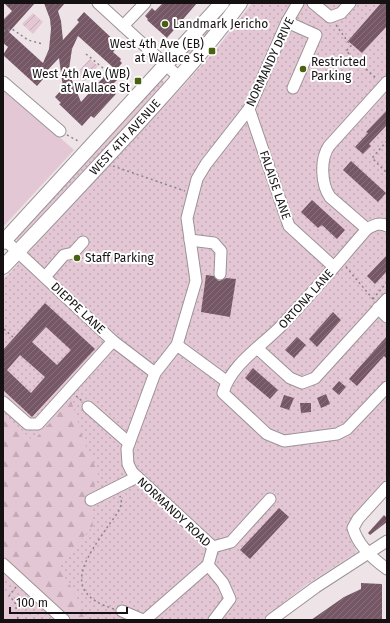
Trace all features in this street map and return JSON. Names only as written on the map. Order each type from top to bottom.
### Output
[{"type":"main road","name":"WEST 4TH AVENUE","points":[[4,241],[222,3]]},
{"type":"main road","name":"WEST 4TH AVENUE","points":[[3,267],[180,78],[218,34],[240,3]]},
{"type":"street","points":[[98,3],[180,78]]},
{"type":"street","points":[[123,26],[145,3]]},
{"type":"street","name":"NORMANDY DRIVE","points":[[134,474],[128,464],[127,448],[155,373],[177,345],[196,281],[187,218],[192,193],[197,179],[206,164],[249,109],[287,22],[298,3]]},
{"type":"street","points":[[312,3],[330,17],[341,13],[350,3]]},
{"type":"street","points":[[287,22],[316,35],[293,88]]},
{"type":"street","points":[[3,82],[60,131]]},
{"type":"street","points":[[386,84],[329,146],[323,158],[326,192],[367,229],[374,224],[382,223],[387,226]]},
{"type":"street","name":"FALAISE LANE","points":[[249,109],[288,226],[337,264]]},
{"type":"street","name":"ORTONA LANE","points":[[226,381],[257,348],[281,326],[367,229]]},
{"type":"street","points":[[190,240],[214,243],[218,247],[221,252],[220,274]]},
{"type":"street","name":"DIEPPE LANE","points":[[4,241],[45,276],[113,341],[155,373]]},
{"type":"street","points":[[45,276],[64,255],[73,253],[83,242]]},
{"type":"street","points":[[257,348],[290,378],[302,383],[315,378],[374,304],[387,299]]},
{"type":"street","points":[[374,304],[387,316]]},
{"type":"street","points":[[3,402],[28,424],[38,424],[113,341]]},
{"type":"street","points":[[177,345],[226,381],[223,393],[267,434],[284,441],[337,434],[352,424],[387,387]]},
{"type":"street","points":[[88,407],[129,443]]},
{"type":"street","points":[[91,500],[120,486],[134,474]]},
{"type":"street","name":"NORMANDY ROAD","points":[[134,474],[214,547],[208,565],[144,620]]},
{"type":"street","points":[[387,487],[358,519],[354,528],[359,541],[368,553],[387,569]]},
{"type":"street","points":[[214,547],[231,542],[270,500]]},
{"type":"street","points":[[271,620],[316,587],[387,541]]},
{"type":"street","points":[[3,564],[64,620]]},
{"type":"street","points":[[208,565],[223,583],[230,599],[214,620]]},
{"type":"street","points":[[122,611],[144,620]]},
{"type":"path","points":[[330,17],[351,46],[346,52],[357,59],[386,84]]},
{"type":"path","points":[[3,31],[12,29],[28,40],[43,44]]},
{"type":"path","points":[[86,54],[103,68],[127,73],[137,82]]},
{"type":"path","points":[[60,131],[81,142]]},
{"type":"path","points":[[387,141],[372,158],[387,173]]},
{"type":"path","points":[[110,165],[192,193]]},
{"type":"path","points":[[337,264],[374,304],[387,282]]},
{"type":"path","points":[[4,329],[14,338]]},
{"type":"path","points":[[69,390],[88,407]]},
{"type":"path","points":[[120,486],[121,505],[92,550],[80,577],[82,588],[88,594],[106,606],[122,611]]},
{"type":"path","points":[[11,593],[8,596],[15,602],[18,620]]},
{"type":"green space","points":[[227,3],[234,3],[186,60],[179,60]]},
{"type":"green space","points":[[252,3],[387,3],[387,478],[349,522],[348,534],[357,552],[306,585],[262,620],[3,620],[3,280],[186,83],[218,47]]},
{"type":"green space","points":[[33,13],[43,22],[33,34],[22,24]]},
{"type":"green space","points":[[90,59],[98,66],[84,82],[76,74]]},
{"type":"green space","points":[[162,78],[164,83],[159,91],[72,186],[17,243],[16,237]]},
{"type":"green space","points":[[3,87],[74,150],[3,227]]},
{"type":"green space","points":[[71,400],[84,442],[98,473],[90,500],[93,526],[58,566],[74,592],[85,620],[71,620],[3,557],[3,413],[33,441]]},
{"type":"green space","points":[[3,588],[22,606],[10,620],[3,620]]},
{"type":"building","points":[[4,3],[35,3],[9,32],[43,63],[49,49],[51,29],[50,19],[44,3],[65,3],[58,11],[61,21],[63,40],[79,22],[77,20],[84,12],[119,45],[113,52],[121,59],[120,61],[122,63],[116,70],[78,36],[72,49],[69,69],[81,102],[110,70],[117,76],[115,78],[117,80],[109,88],[116,94],[94,118],[91,116],[82,126],[59,104],[61,103],[55,97],[63,88],[59,58],[42,76],[44,78],[37,86],[3,55],[8,47],[3,43],[3,20],[12,11]]},
{"type":"building","name":"Landmark Jericho","points":[[163,3],[197,3],[167,38],[147,20],[148,19],[145,16],[152,8],[155,11]]},
{"type":"building","points":[[381,3],[387,3],[387,26],[362,53],[348,41]]},
{"type":"building","points":[[387,110],[387,125],[369,144],[371,146],[363,154],[355,147],[368,133],[366,132]]},
{"type":"building","points":[[351,161],[386,193],[378,202],[343,170]]},
{"type":"building","points":[[312,200],[345,230],[337,239],[322,225],[318,228],[301,212]]},
{"type":"building","points":[[387,255],[387,271],[375,284],[367,276]]},
{"type":"building","points":[[206,275],[214,276],[219,281],[226,278],[236,279],[230,317],[201,312]]},
{"type":"building","points":[[45,303],[95,349],[32,417],[3,390],[3,350]],"holes":[[[46,327],[71,350],[57,365],[32,342]],[[20,355],[45,377],[31,393],[7,370]]]},
{"type":"building","points":[[333,312],[341,320],[317,347],[309,339]]},
{"type":"building","points":[[387,336],[387,359],[384,356],[357,386],[349,379]]},
{"type":"building","points":[[297,337],[306,345],[294,358],[285,350]]},
{"type":"building","points":[[253,368],[278,390],[270,399],[245,378]]},
{"type":"building","points":[[339,381],[346,387],[339,395],[332,389]]},
{"type":"building","points":[[326,394],[330,404],[321,408],[317,398]]},
{"type":"building","points":[[284,395],[294,398],[289,410],[280,407]]},
{"type":"building","points":[[300,403],[311,403],[311,412],[301,413]]},
{"type":"building","points":[[279,508],[289,517],[250,559],[240,550]]},
{"type":"building","points":[[384,515],[387,518],[387,522],[370,535],[368,533]]},
{"type":"building","points":[[361,583],[382,584],[382,620],[311,620],[344,597],[361,589]]},
{"type":"place","name":"Landmark Jericho","points":[[165,24]]},
{"type":"place","name":"West 4th Ave (EB) at Wallace St","points":[[212,51]]},
{"type":"place","name":"Restricted Parking","points":[[303,69]]},
{"type":"place","name":"West 4th Ave (WB) at Wallace St","points":[[138,81]]},
{"type":"place","name":"Staff Parking","points":[[77,258]]}]
